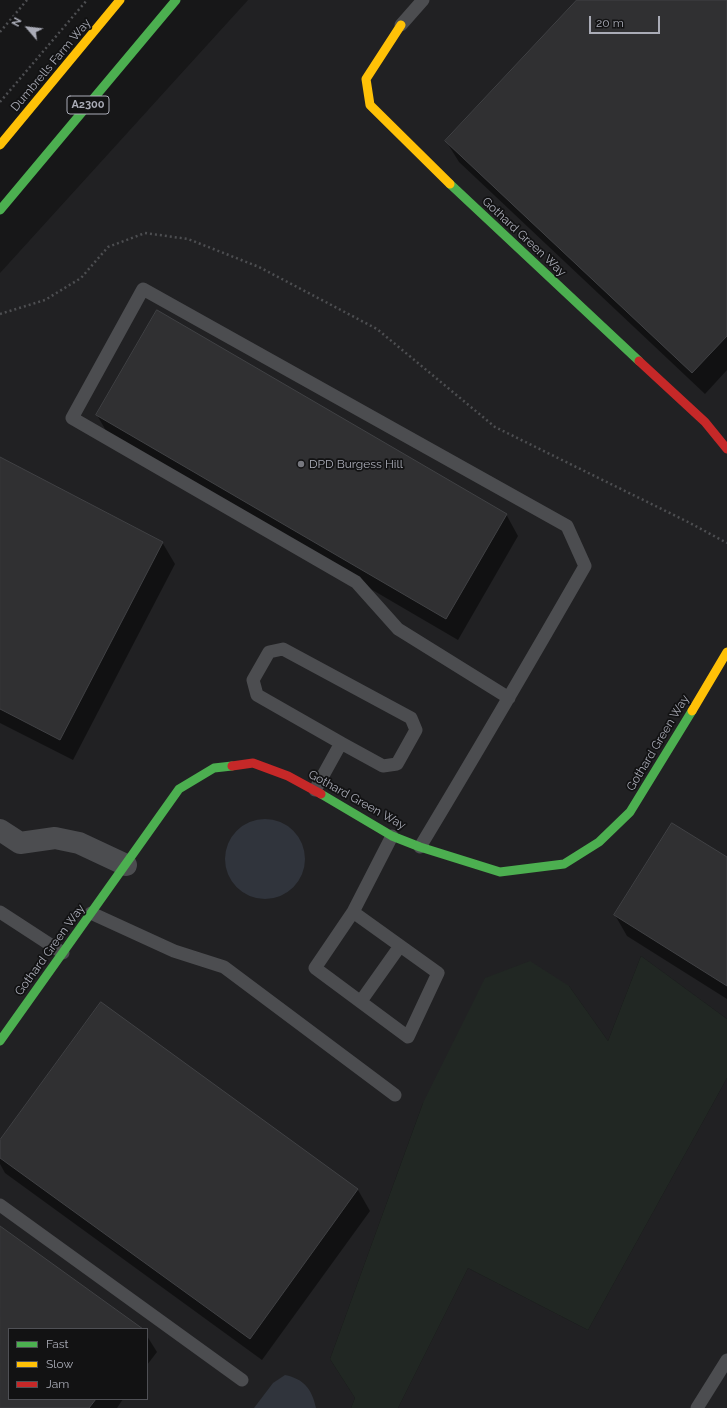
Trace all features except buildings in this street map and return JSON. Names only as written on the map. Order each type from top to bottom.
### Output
[{"type":"street","name":"Dumbrells Farm Way","points":[[0,145],[120,0]]},
{"type":"street","name":"A2300","points":[[0,210],[176,0]]},
{"type":"street","name":"Gothard Green Way","points":[[401,25],[366,79],[370,105],[463,198],[705,422],[727,449]]},
{"type":"street","name":"Gothard Green Way","points":[[0,1041],[179,789],[214,768],[253,763],[288,776],[315,790],[392,836],[420,848],[500,872],[564,864],[599,842],[630,812],[727,652]]},
{"type":"street","points":[[0,830],[20,843],[55,838],[79,843],[126,865]]},
{"type":"lane","points":[[401,25],[423,0]]},
{"type":"lane","points":[[420,848],[509,698],[585,566],[567,526],[143,289],[72,418],[356,582],[398,629],[509,698]]},
{"type":"lane","points":[[283,649],[411,718],[416,730],[397,764],[383,766],[341,742],[257,695],[253,680],[269,652],[283,649]]},
{"type":"lane","points":[[315,790],[341,742]]},
{"type":"lane","points":[[353,912],[438,973],[408,1037],[315,968],[353,912],[392,836]]},
{"type":"lane","points":[[0,912],[63,952]]},
{"type":"lane","points":[[91,913],[174,951],[224,967],[395,1095]]},
{"type":"lane","points":[[361,1001],[400,946]]},
{"type":"lane","points":[[0,1205],[242,1380]]},
{"type":"lane","points":[[697,1408],[727,1360]]},
{"type":"path","points":[[0,32],[27,0]]},
{"type":"path","points":[[0,102],[87,0]]},
{"type":"path","points":[[0,314],[45,300],[81,278],[108,247],[145,233],[188,239],[259,267],[378,329],[495,427],[681,518],[727,543]]},
{"type":"shaded area","points":[[248,0],[727,0],[727,1019],[641,956],[608,1041],[569,986],[423,1103],[330,1359],[355,1398],[351,1408],[0,1408],[0,273]]},
{"type":"shaded area","points":[[265,819],[280,822],[293,831],[302,844],[305,859],[302,874],[293,887],[280,896],[265,899],[250,896],[237,887],[228,874],[225,859],[228,844],[237,831],[250,822]]},
{"type":"shaded area","points":[[641,956],[727,1019],[727,1078],[588,1330],[468,1268],[398,1408],[351,1408],[355,1398],[330,1359],[423,1103],[485,978],[530,961],[569,986],[608,1041]]},
{"type":"shaded area","points":[[727,1078],[727,1408],[398,1408],[468,1268],[588,1330]]},
{"type":"shaded area","points":[[285,1375],[297,1379],[306,1386],[312,1395],[316,1408],[254,1408],[273,1383]]},
{"type":"traffic: fast","points":[[0,210],[176,0]]},
{"type":"traffic: fast","points":[[450,184],[639,361]]},
{"type":"traffic: fast","points":[[321,794],[392,836],[420,847],[500,872],[564,864],[599,842],[630,812],[692,711]]},
{"type":"traffic: fast","points":[[0,1041],[179,789],[214,768],[232,766]]},
{"type":"traffic: slow","points":[[0,145],[120,0]]},
{"type":"traffic: slow","points":[[401,25],[366,79],[370,105],[450,184]]},
{"type":"traffic: slow","points":[[692,711],[727,652]]},
{"type":"traffic: jam","points":[[639,361],[705,422],[727,449]]},
{"type":"traffic: jam","points":[[232,766],[253,763],[288,776],[321,794]]},
{"type":"place","name":"DPD Burgess Hill","points":[[301,464]]}]
